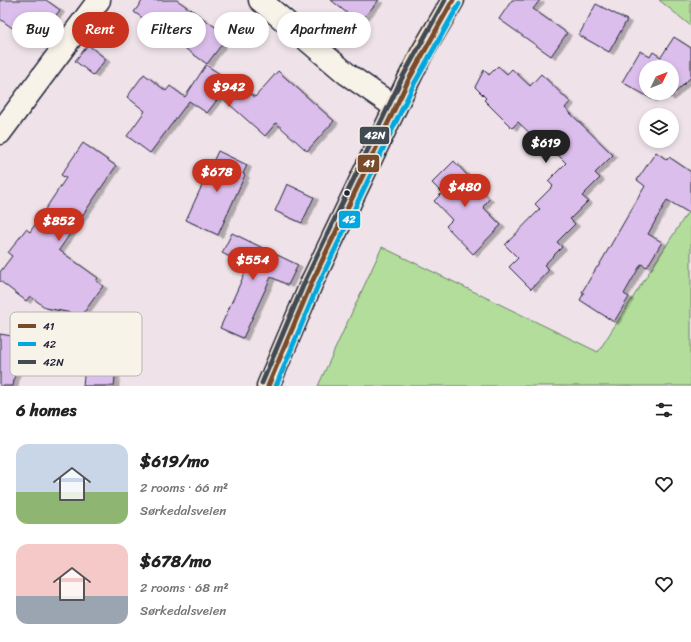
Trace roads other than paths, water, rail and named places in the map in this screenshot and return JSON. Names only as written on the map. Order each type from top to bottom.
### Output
[{"type":"main road","points":[[268,386],[312,282],[395,107],[422,53],[454,0]]},
{"type":"street","points":[[0,133],[99,0]]},
{"type":"street","points":[[260,0],[346,74],[395,107]]}]
